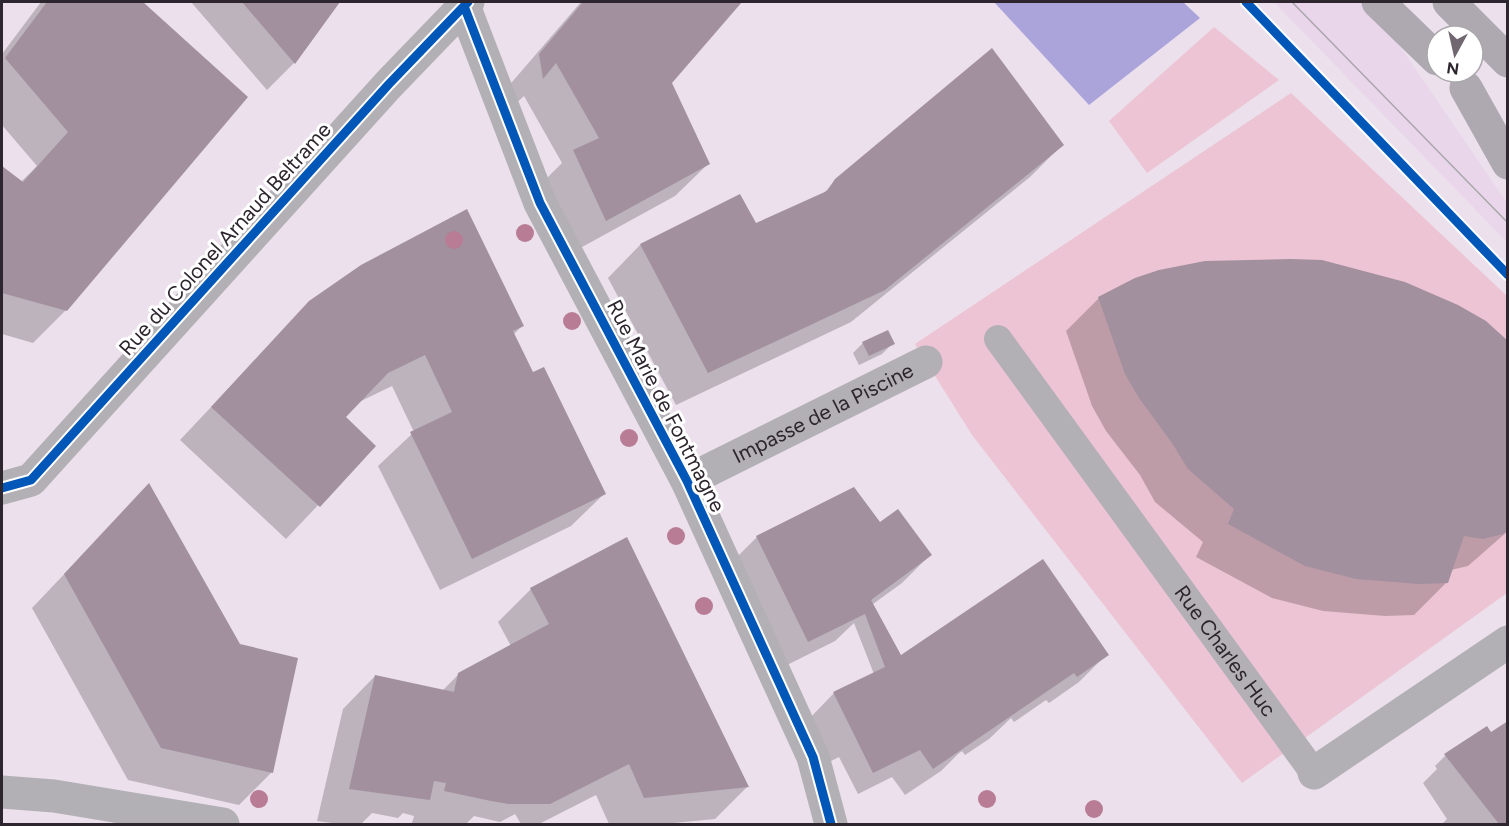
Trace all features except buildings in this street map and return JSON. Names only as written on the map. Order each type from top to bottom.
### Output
[{"type":"main road","points":[[1378,2],[1425,47]]},
{"type":"main road","points":[[1449,2],[1508,61]]},
{"type":"main road","points":[[1460,84],[1508,163]]},
{"type":"main road","points":[[1462,84],[1508,130]]},
{"type":"street","name":"Rue Marie de Fontmagne","points":[[466,4],[540,203],[687,481],[813,757],[831,825]]},
{"type":"street","name":"Rue du Colonel Arnaud Beltrame","points":[[2,488],[31,480],[389,84],[466,4]]},
{"type":"street","name":"Impasse de la Piscine","points":[[687,481],[926,362]]},
{"type":"street","name":"Rue Charles Huc","points":[[1314,773],[1508,642]]},
{"type":"street","points":[[2,792],[54,796],[223,825]]},
{"type":"lane","name":"Rue Charles Huc","points":[[998,339],[1314,773]]},
{"type":"shaded area","points":[[994,2],[1183,2],[1200,18],[1089,105]]},
{"type":"shaded area","points":[[1274,2],[1360,2],[1393,36],[1507,203],[1507,242]]},
{"type":"shaded area","points":[[1214,27],[1279,80],[1147,173],[1109,121]]},
{"type":"shaded area","points":[[1291,93],[1507,296],[1507,593],[1242,783],[972,435],[915,344]]},
{"type":"tram line","points":[[1292,2],[1508,223]]},
{"type":"cycle path","points":[[2,488],[31,480],[389,84],[468,2]]},
{"type":"cycle path","points":[[1246,2],[1508,275]]},
{"type":"cycle path","points":[[464,6],[540,203],[687,481],[813,757],[831,824]]}]
